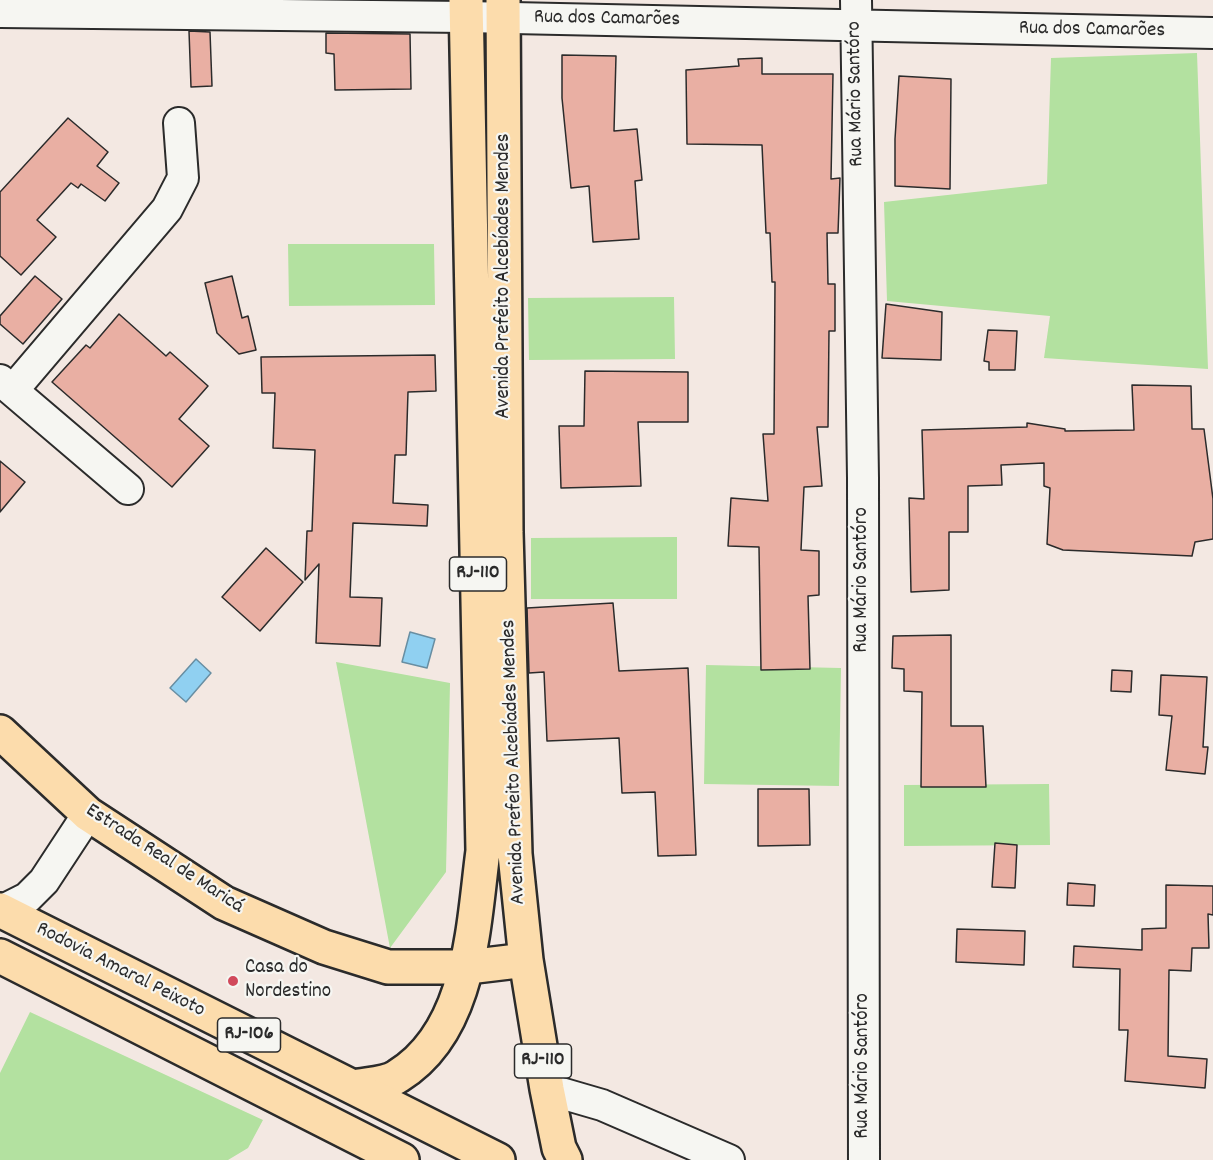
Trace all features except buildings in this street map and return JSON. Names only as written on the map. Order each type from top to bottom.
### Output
[{"type":"main road","name":"Avenida Prefeito Alcebíades Mendes","points":[[466,9],[497,783],[515,854],[526,960],[547,1089],[560,1148],[565,1160]]},
{"type":"main road","name":"Avenida Prefeito Alcebíades Mendes","points":[[354,1087],[396,1078],[428,1053],[442,1031],[468,967],[483,851],[497,783],[506,532],[504,9]]},
{"type":"main road","name":"Estrada Real de Maricá","points":[[0,732],[88,814],[224,903],[324,947],[388,967],[468,967],[526,960]]},
{"type":"main road","name":"Rodovia Amaral Peixoto","points":[[0,911],[498,1160]]},
{"type":"main road","name":"Rodovia Amaral Peixoto","points":[[0,956],[402,1160]]},
{"type":"street","name":"Rua dos Camarões","points":[[0,12],[105,7],[856,13],[1213,33]]},
{"type":"street","name":"Rua Mário Santóro","points":[[856,13],[863,478],[864,1160]]},
{"type":"street","points":[[128,489],[7,385],[167,209],[183,178],[179,123]]},
{"type":"street","points":[[0,911],[27,898],[44,881],[88,814]]},
{"type":"street","points":[[39,930],[36,904],[44,881]]},
{"type":"street","points":[[547,1089],[603,1105],[729,1160]]},
{"type":"green space","points":[[1197,53],[1208,369],[1044,358],[1050,316],[887,301],[884,202],[1047,184],[1051,58]]},
{"type":"green space","points":[[288,244],[434,244],[435,305],[289,306]]},
{"type":"green space","points":[[674,297],[675,359],[529,360],[528,298]]},
{"type":"green space","points":[[677,537],[677,599],[531,599],[531,538]]},
{"type":"green space","points":[[336,662],[450,683],[446,872],[390,948]]},
{"type":"green space","points":[[706,665],[841,668],[839,786],[704,784]]},
{"type":"green space","points":[[1049,784],[1050,845],[904,846],[904,785]]},
{"type":"green space","points":[[30,1012],[263,1120],[248,1148],[228,1160],[0,1160],[0,1073]]},
{"type":"water","points":[[410,632],[435,639],[427,668],[402,662]]},
{"type":"water","points":[[196,659],[211,673],[186,702],[170,688]]},
{"type":"place","name":"Casa do Nordestino","points":[[233,981]]}]
